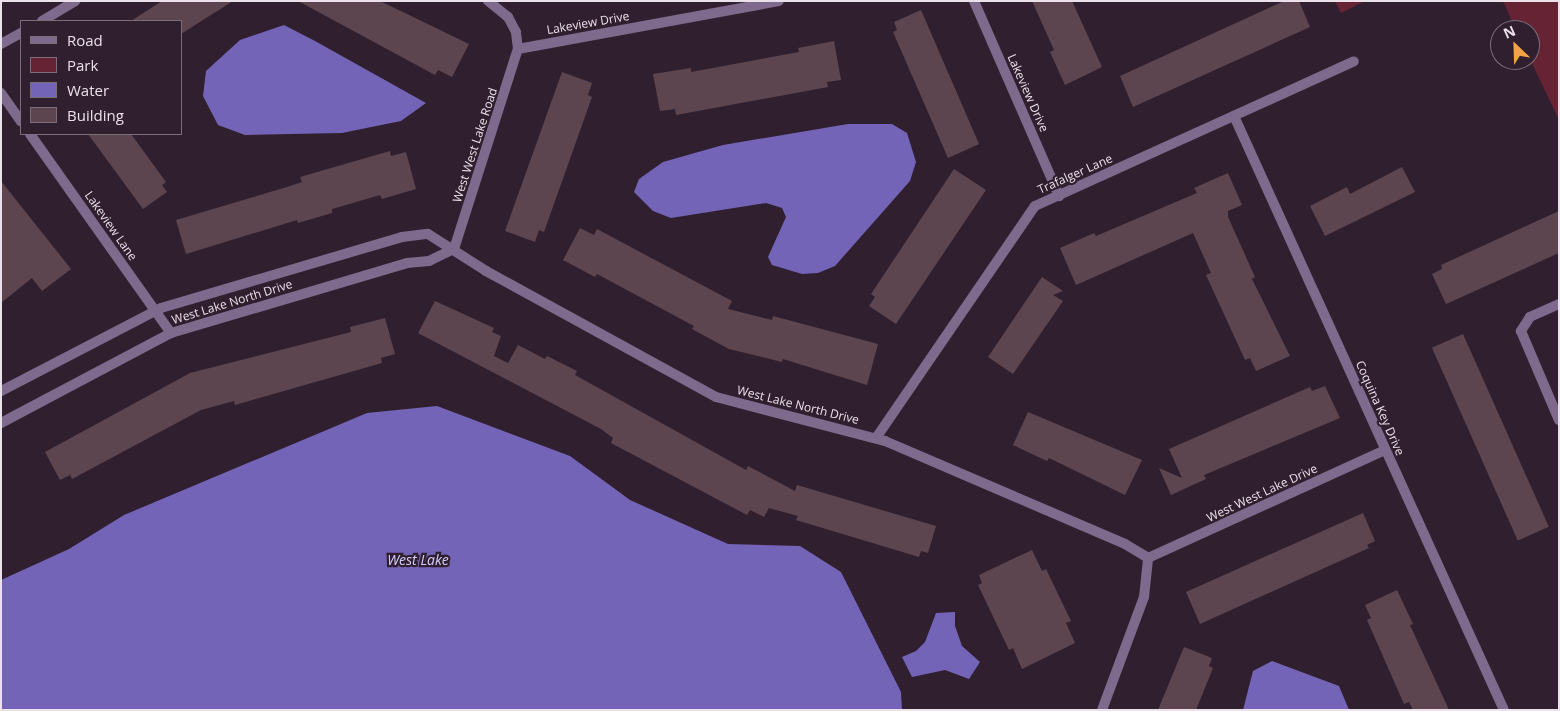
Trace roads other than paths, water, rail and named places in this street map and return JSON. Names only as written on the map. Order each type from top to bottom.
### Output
[{"type":"street","points":[[44,20],[75,1]]},
{"type":"street","points":[[488,1],[508,17],[516,32],[518,49]]},
{"type":"street","name":"Lakeview Drive","points":[[518,49],[779,1]]},
{"type":"street","name":"Lakeview Drive","points":[[974,1],[1059,196]]},
{"type":"street","points":[[1,44],[20,34]]},
{"type":"street","name":"West West Lake Road","points":[[454,249],[518,49]]},
{"type":"street","name":"Trafalger Lane","points":[[876,438],[1035,206],[1354,61]]},
{"type":"street","points":[[1,93],[20,121]]},
{"type":"street","name":"Coquina Key Drive","points":[[1234,116],[1504,710]]},
{"type":"street","name":"Lakeview Lane","points":[[31,135],[171,333]]},
{"type":"street","name":"West Lake North Drive","points":[[1,391],[156,311],[402,237],[428,234],[486,271],[716,397],[876,438],[1126,544],[1148,558]]},
{"type":"street","name":"West Lake North Drive","points":[[1,423],[171,333],[407,263],[429,261],[454,249]]},
{"type":"street","points":[[1559,304],[1530,317],[1521,332],[1559,420]]},
{"type":"street","name":"West West Lake Drive","points":[[1148,558],[1385,450]]},
{"type":"street","points":[[1102,710],[1144,597],[1148,558]]},
{"type":"water","points":[[284,25],[426,103],[401,121],[342,133],[245,135],[218,125],[203,96],[206,71],[240,40]]},
{"type":"water","points":[[848,124],[892,124],[907,133],[916,162],[910,181],[835,266],[818,273],[802,274],[772,265],[768,257],[786,217],[782,208],[766,203],[671,218],[653,211],[634,192],[639,179],[663,162],[723,145]]},
{"type":"water","name":"West Lake","points":[[437,406],[570,456],[630,500],[728,544],[800,546],[841,572],[901,692],[902,710],[1,710],[1,580],[69,549],[124,515],[367,413]]},
{"type":"water","points":[[955,612],[955,626],[962,646],[980,662],[969,679],[945,670],[912,677],[902,657],[916,651],[925,642],[936,613]]},
{"type":"water","points":[[1272,661],[1339,686],[1349,710],[1243,710],[1253,671]]}]
